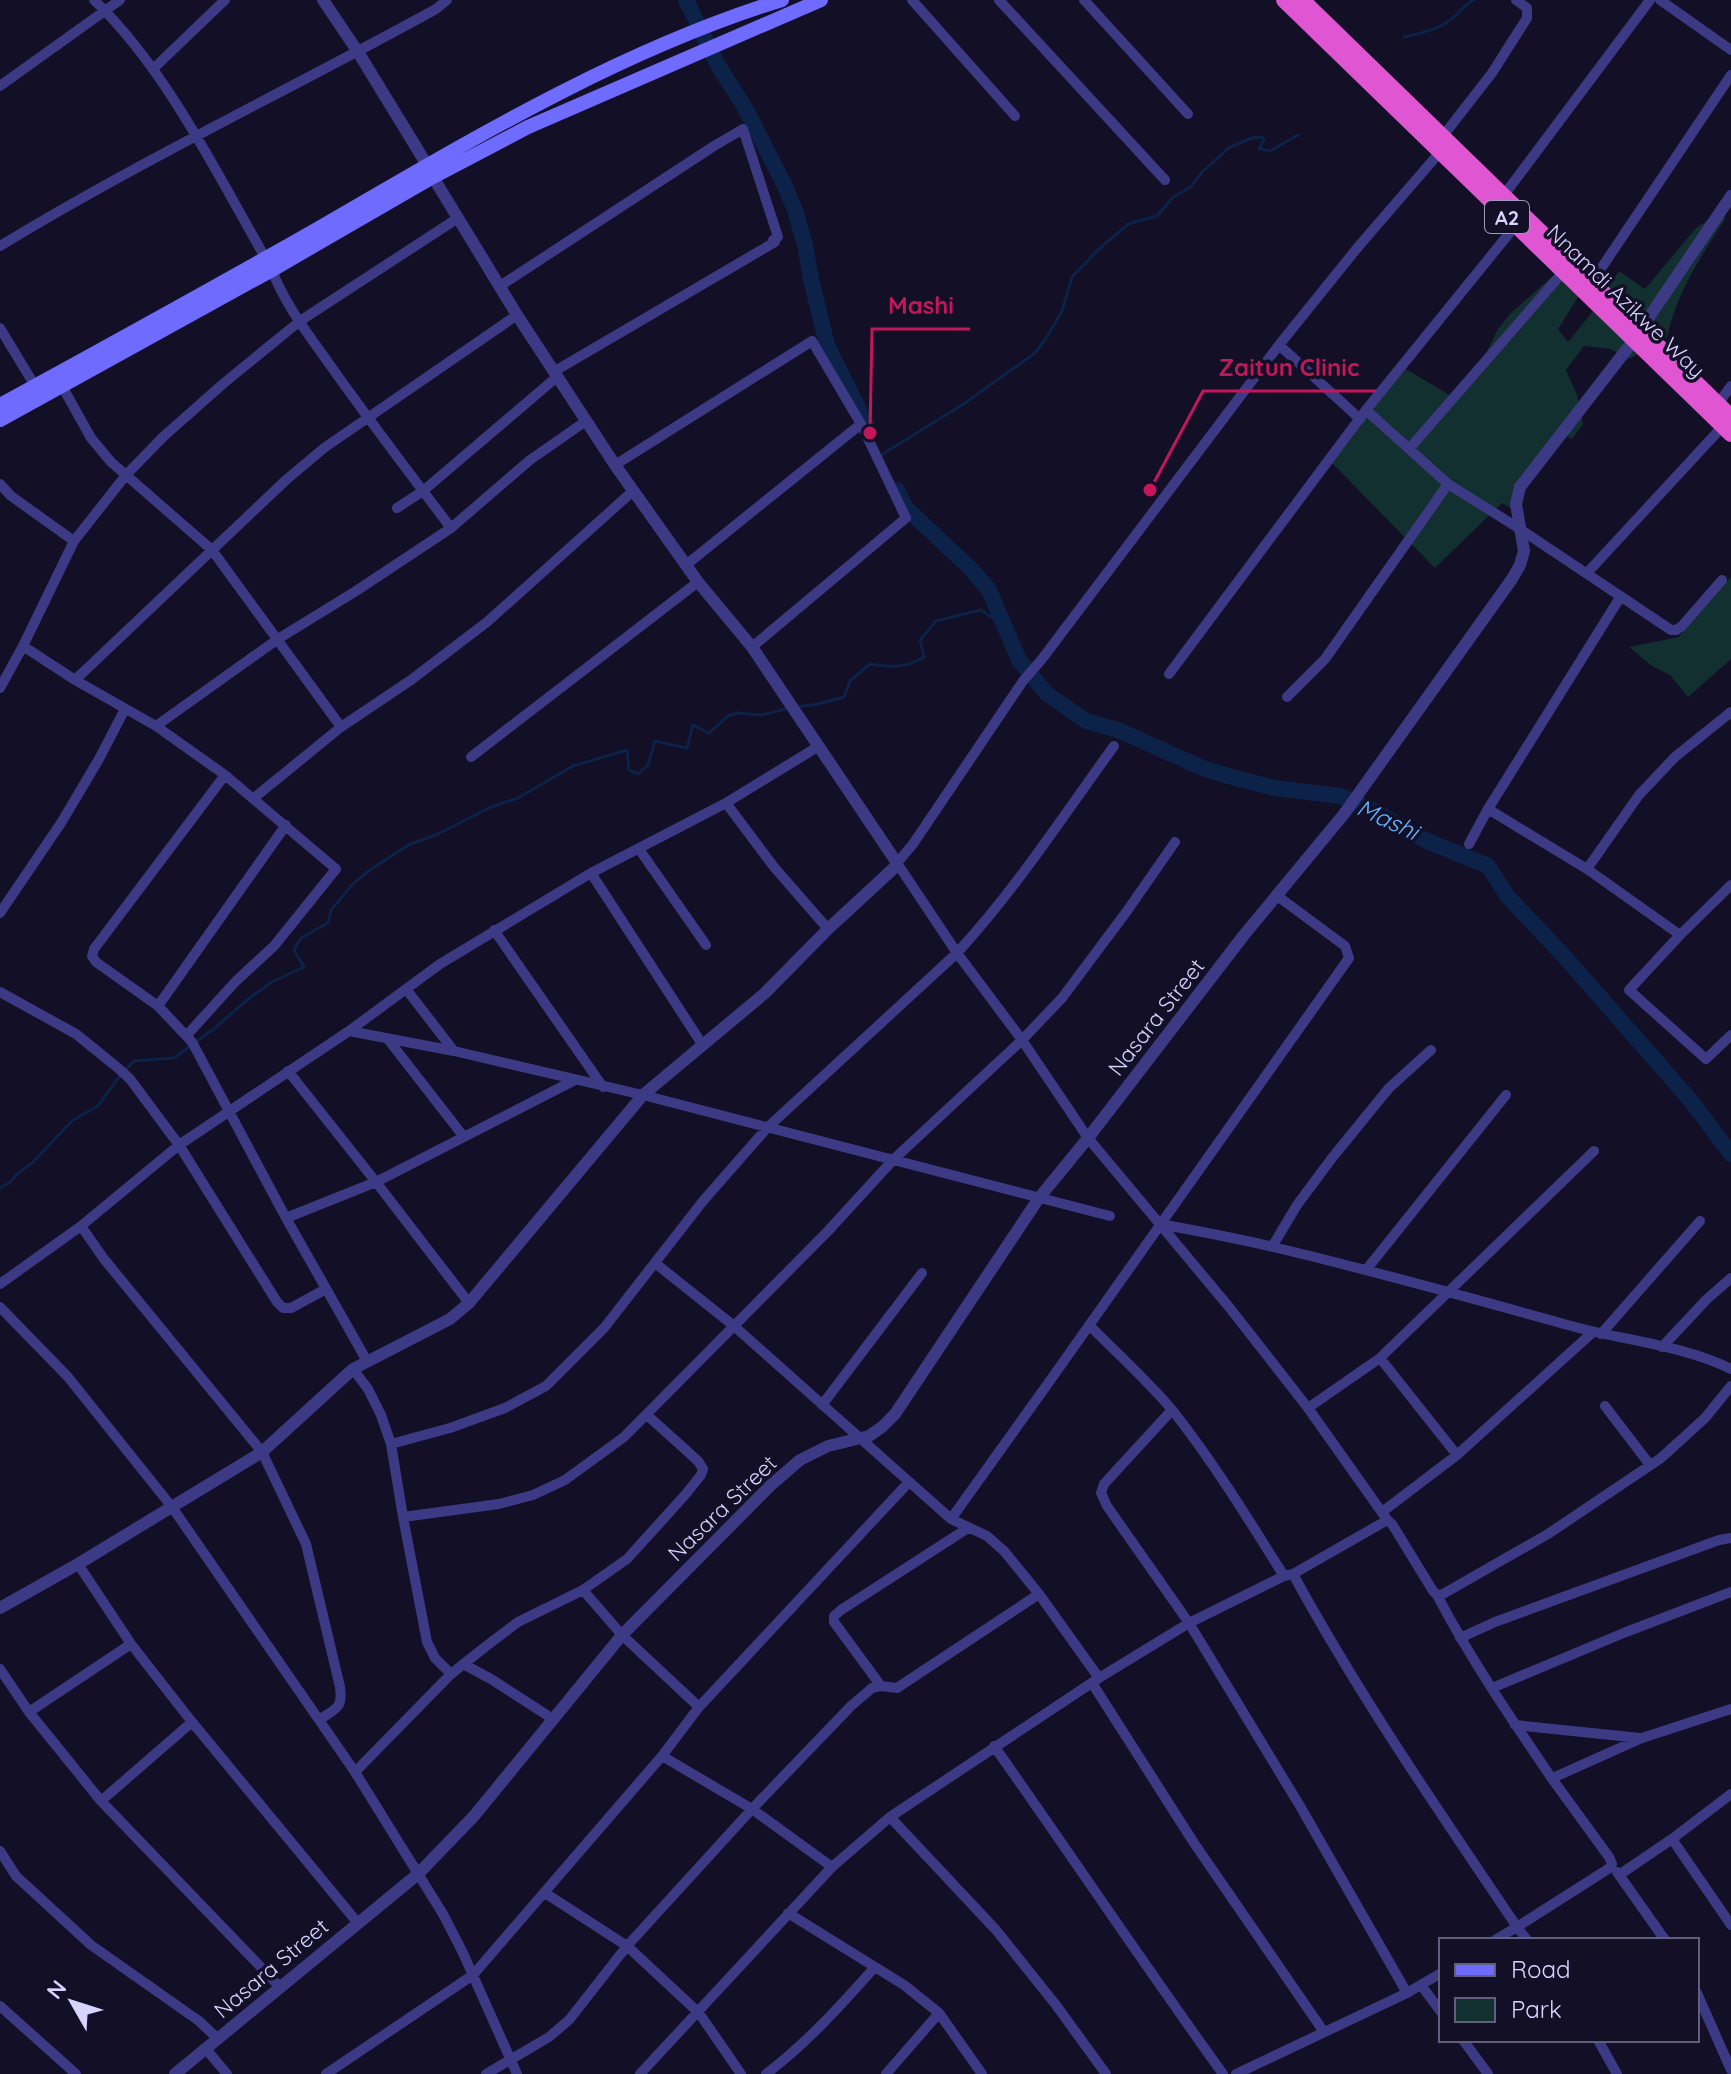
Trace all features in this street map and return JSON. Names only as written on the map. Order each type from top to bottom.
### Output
[{"type":"highway","name":"Nnamdi Azikwe Way","points":[[1284,0],[1441,144],[1504,195],[1592,282],[1638,335],[1728,426]]},
{"type":"highway","name":"Nnamdi Azikwe Way","points":[[1302,0],[1563,272],[1718,404],[1728,426]]},
{"type":"main road","points":[[0,420],[591,78],[728,17],[782,0]]},
{"type":"main road","points":[[430,171],[821,0]]},
{"type":"main road","points":[[0,405],[269,264]]},
{"type":"street","points":[[94,0],[153,69],[196,137],[300,321],[367,417],[451,528]]},
{"type":"street","points":[[0,86],[120,0]]},
{"type":"street","points":[[153,69],[225,0]]},
{"type":"street","points":[[323,0],[358,52],[517,315],[615,465],[698,582],[752,647],[957,953],[1022,1040],[1088,1138],[1229,1307],[1308,1408],[1392,1524],[1515,1725],[1664,1938]]},
{"type":"street","points":[[0,246],[63,208],[358,52],[447,0]]},
{"type":"street","points":[[912,0],[1015,116]]},
{"type":"street","points":[[999,0],[1165,180]]},
{"type":"street","points":[[1084,0],[1188,114]]},
{"type":"street","points":[[0,1608],[262,1452],[353,1369],[450,1319],[469,1303],[643,1095],[765,993],[894,868],[1023,681],[1279,345],[1441,144],[1492,73],[1527,18],[1527,8],[1516,0]]},
{"type":"street","points":[[1504,195],[1650,0]]},
{"type":"street","points":[[1660,0],[1731,50]]},
{"type":"street","points":[[1592,282],[1731,75]]},
{"type":"street","points":[[397,508],[423,491],[556,374],[775,242],[773,240],[778,237],[743,129],[500,286]]},
{"type":"street","name":"Nasara Street","points":[[175,2074],[418,1874],[474,1816],[622,1635],[771,1485],[800,1460],[828,1446],[860,1440],[882,1427],[895,1414],[1039,1198],[1276,895],[1344,814],[1520,565],[1524,551],[1516,504],[1520,487],[1638,335],[1731,196]]},
{"type":"street","points":[[0,688],[74,541],[126,475],[164,436],[300,321],[458,218]]},
{"type":"street","points":[[1169,674],[1363,414],[1516,225]]},
{"type":"street","points":[[1409,449],[1563,272]]},
{"type":"street","points":[[75,680],[286,480],[324,448],[517,315]]},
{"type":"street","points":[[0,328],[35,386]]},
{"type":"street","points":[[615,465],[812,341],[861,424],[906,518],[752,647]]},
{"type":"street","points":[[1279,345],[1448,484],[1671,630],[1676,630],[1722,580]]},
{"type":"street","points":[[62,386],[91,438],[111,462],[212,550],[341,727]]},
{"type":"street","points":[[1718,404],[1731,386]]},
{"type":"street","points":[[156,726],[278,639],[451,528],[530,460],[586,421]]},
{"type":"street","points":[[686,565],[861,424]]},
{"type":"street","points":[[1587,573],[1728,426]]},
{"type":"street","points":[[0,484],[11,496],[74,541]]},
{"type":"street","points":[[1287,697],[1325,659],[1448,484]]},
{"type":"street","points":[[254,798],[341,727],[411,680],[487,622],[633,491]]},
{"type":"street","points":[[471,757],[698,582]]},
{"type":"street","points":[[1469,844],[1621,596]]},
{"type":"street","points":[[23,646],[156,726],[225,775],[335,866],[336,871],[274,946],[236,981],[187,1035]]},
{"type":"street","points":[[0,913],[61,823],[125,709]]},
{"type":"street","points":[[1587,869],[1639,795],[1675,757],[1731,712]]},
{"type":"street","points":[[0,1284],[81,1226],[179,1145],[349,1031],[440,964],[591,873],[726,803],[819,746]]},
{"type":"street","points":[[391,1444],[450,1428],[505,1408],[546,1386],[604,1328],[703,1201],[767,1128],[957,953],[1008,893],[1114,746]]},
{"type":"street","points":[[225,775],[94,949],[92,956],[158,1006],[187,1035],[367,1361]]},
{"type":"street","points":[[726,803],[774,867],[828,929]]},
{"type":"street","points":[[1488,809],[1587,869],[1680,935]]},
{"type":"street","points":[[158,1006],[286,825]]},
{"type":"street","points":[[403,1517],[499,1504],[533,1495],[565,1480],[624,1437],[828,1231],[893,1160],[1022,1040],[1062,998],[1175,842]]},
{"type":"street","points":[[639,849],[706,945]]},
{"type":"street","points":[[591,873],[702,1044]]},
{"type":"street","points":[[1731,885],[1629,990],[1706,1059],[1731,1035]]},
{"type":"street","points":[[951,1519],[1349,958],[1345,946],[1276,895]]},
{"type":"street","points":[[494,930],[603,1087]]},
{"type":"street","points":[[406,989],[454,1051]]},
{"type":"street","points":[[0,992],[76,1034],[130,1079],[179,1145],[283,1308],[291,1308],[326,1289]]},
{"type":"street","points":[[349,1031],[454,1051],[643,1095],[1110,1216]]},
{"type":"street","points":[[387,1038],[464,1137]]},
{"type":"street","points":[[1272,1247],[1297,1205],[1332,1158],[1389,1088],[1431,1050]]},
{"type":"street","points":[[288,1071],[469,1303]]},
{"type":"street","points":[[286,1218],[376,1182],[575,1080]]},
{"type":"street","points":[[1366,1270],[1506,1095]]},
{"type":"street","points":[[1308,1408],[1380,1358],[1594,1151]]},
{"type":"street","points":[[640,2074],[832,1867],[890,1817],[994,1746],[1189,1623],[1288,1575],[1385,1516],[1597,1333],[1700,1221]]},
{"type":"street","points":[[1160,1224],[1366,1270],[1597,1333],[1662,1347],[1717,1362],[1731,1369]]},
{"type":"street","points":[[81,1226],[104,1259],[262,1452],[306,1544],[340,1687],[342,1701],[339,1706],[319,1720]]},
{"type":"street","points":[[655,1263],[734,1326],[951,1519],[987,1536],[1004,1551],[1039,1594],[1096,1680],[1194,1843],[1324,2032]]},
{"type":"street","points":[[822,1405],[922,1273]]},
{"type":"street","points":[[1662,1347],[1731,1278]]},
{"type":"street","points":[[0,1307],[68,1377],[172,1507],[355,1772],[443,1914],[517,2074]]},
{"type":"street","points":[[1090,1326],[1172,1410],[1227,1485],[1288,1575],[1368,1704],[1525,1938]]},
{"type":"street","points":[[1380,1358],[1457,1455]]},
{"type":"street","points":[[353,1369],[368,1389],[391,1444],[427,1642],[435,1658],[451,1674]]},
{"type":"street","points":[[1437,1595],[1548,1534],[1661,1458],[1705,1418],[1731,1386]]},
{"type":"street","points":[[1605,1406],[1650,1465]]},
{"type":"street","points":[[1172,1410],[1104,1484],[1101,1493],[1189,1623],[1300,1806],[1407,1993]]},
{"type":"street","points":[[355,1772],[451,1674],[518,1622],[583,1590],[627,1559],[685,1495],[703,1469],[647,1415]]},
{"type":"street","points":[[326,2074],[473,1975],[662,1756],[699,1707],[909,1482]]},
{"type":"street","points":[[881,1686],[834,1622],[834,1616],[968,1528]]},
{"type":"street","points":[[1460,1638],[1509,1617],[1731,1538]]},
{"type":"street","points":[[78,1564],[131,1644],[357,1922]]},
{"type":"street","points":[[583,1590],[622,1635],[699,1707]]},
{"type":"street","points":[[1492,1688],[1731,1592]]},
{"type":"street","points":[[486,2074],[549,2037],[569,2020],[627,1946],[851,1706],[872,1688],[897,1688],[1039,1594]]},
{"type":"street","points":[[29,1712],[131,1644]]},
{"type":"street","points":[[463,1664],[553,1719]]},
{"type":"street","points":[[0,1669],[29,1712],[101,1801],[280,1987]]},
{"type":"street","points":[[1553,1780],[1642,1738],[1731,1709]]},
{"type":"street","points":[[101,1801],[192,1722]]},
{"type":"street","points":[[1515,1725],[1642,1738]]},
{"type":"street","points":[[994,1746],[1223,2074]]},
{"type":"street","points":[[662,1756],[752,1809],[832,1867]]},
{"type":"street","points":[[1619,1875],[1731,1794]]},
{"type":"street","points":[[890,1817],[996,1930],[1106,2074]]},
{"type":"street","points":[[1672,1839],[1731,1925]]},
{"type":"street","points":[[0,1851],[16,1876],[91,1945],[199,2021],[217,2038]]},
{"type":"street","points":[[1498,1938],[1612,1864]]},
{"type":"street","points":[[545,1893],[627,1946],[699,2013],[741,2074]]},
{"type":"street","points":[[788,1913],[904,1985],[939,2013],[982,2074]]},
{"type":"street","points":[[766,2074],[826,2020],[875,1967]]},
{"type":"street","points":[[1236,2074],[1407,1993],[1439,1974]]},
{"type":"street","points":[[1421,1985],[1439,2009]]},
{"type":"street","points":[[1699,1997],[1728,2054],[1731,2070]]},
{"type":"street","points":[[0,2006],[76,2074]]},
{"type":"street","points":[[886,2074],[939,2013]]},
{"type":"street","points":[[1464,2042],[1488,2074]]},
{"type":"street","points":[[1599,2042],[1617,2074]]},
{"type":"street","points":[[205,2048],[227,2074]]},
{"type":"green space","points":[[1711,218],[1726,218],[1683,290],[1667,337],[1629,359],[1610,349],[1584,346],[1566,370],[1577,395],[1583,424],[1572,439],[1563,434],[1512,509],[1502,503],[1435,568],[1329,460],[1401,366],[1453,397],[1473,379],[1498,329],[1511,313],[1573,258],[1595,270],[1558,329],[1568,342],[1619,271],[1645,289],[1696,228]]},
{"type":"green space","points":[[1731,577],[1731,659],[1688,697],[1670,675],[1652,666],[1629,647],[1679,637],[1694,616]]},
{"type":"waterway","name":"Mashi","points":[[686,0],[784,184],[805,245],[827,345],[867,426]]},
{"type":"waterway","points":[[1404,37],[1443,25],[1474,0]]},
{"type":"waterway","points":[[881,455],[962,405],[1035,353],[1062,311],[1072,277],[1128,224],[1157,216],[1173,197],[1191,187],[1202,172],[1230,147],[1262,137],[1264,140],[1259,149],[1270,151],[1298,135]]},
{"type":"waterway","name":"Mashi","points":[[897,490],[905,507],[989,590],[1019,660],[1047,694],[1086,721],[1118,730],[1205,769],[1275,788],[1340,796],[1367,807],[1425,840],[1488,866],[1508,897],[1692,1102],[1731,1154]]},
{"type":"waterway","points":[[797,707],[844,697],[850,681],[870,664],[898,666],[924,657],[920,640],[936,621],[981,610],[1003,625]]},
{"type":"waterway","points":[[126,1069],[134,1061],[174,1058],[270,983],[304,967],[294,950],[301,938],[328,923],[331,910],[367,872],[410,844],[518,798],[573,766],[627,750],[629,770],[638,774],[648,765],[655,741],[687,748],[693,725],[709,733],[728,716],[737,713],[761,715],[790,708]]},
{"type":"waterway","points":[[0,1188],[32,1163],[73,1120],[98,1106],[121,1074]]},
{"type":"place","name":"Mashi","points":[[870,433]]},
{"type":"place","name":"Zaitun Clinic","points":[[1150,490]]}]
